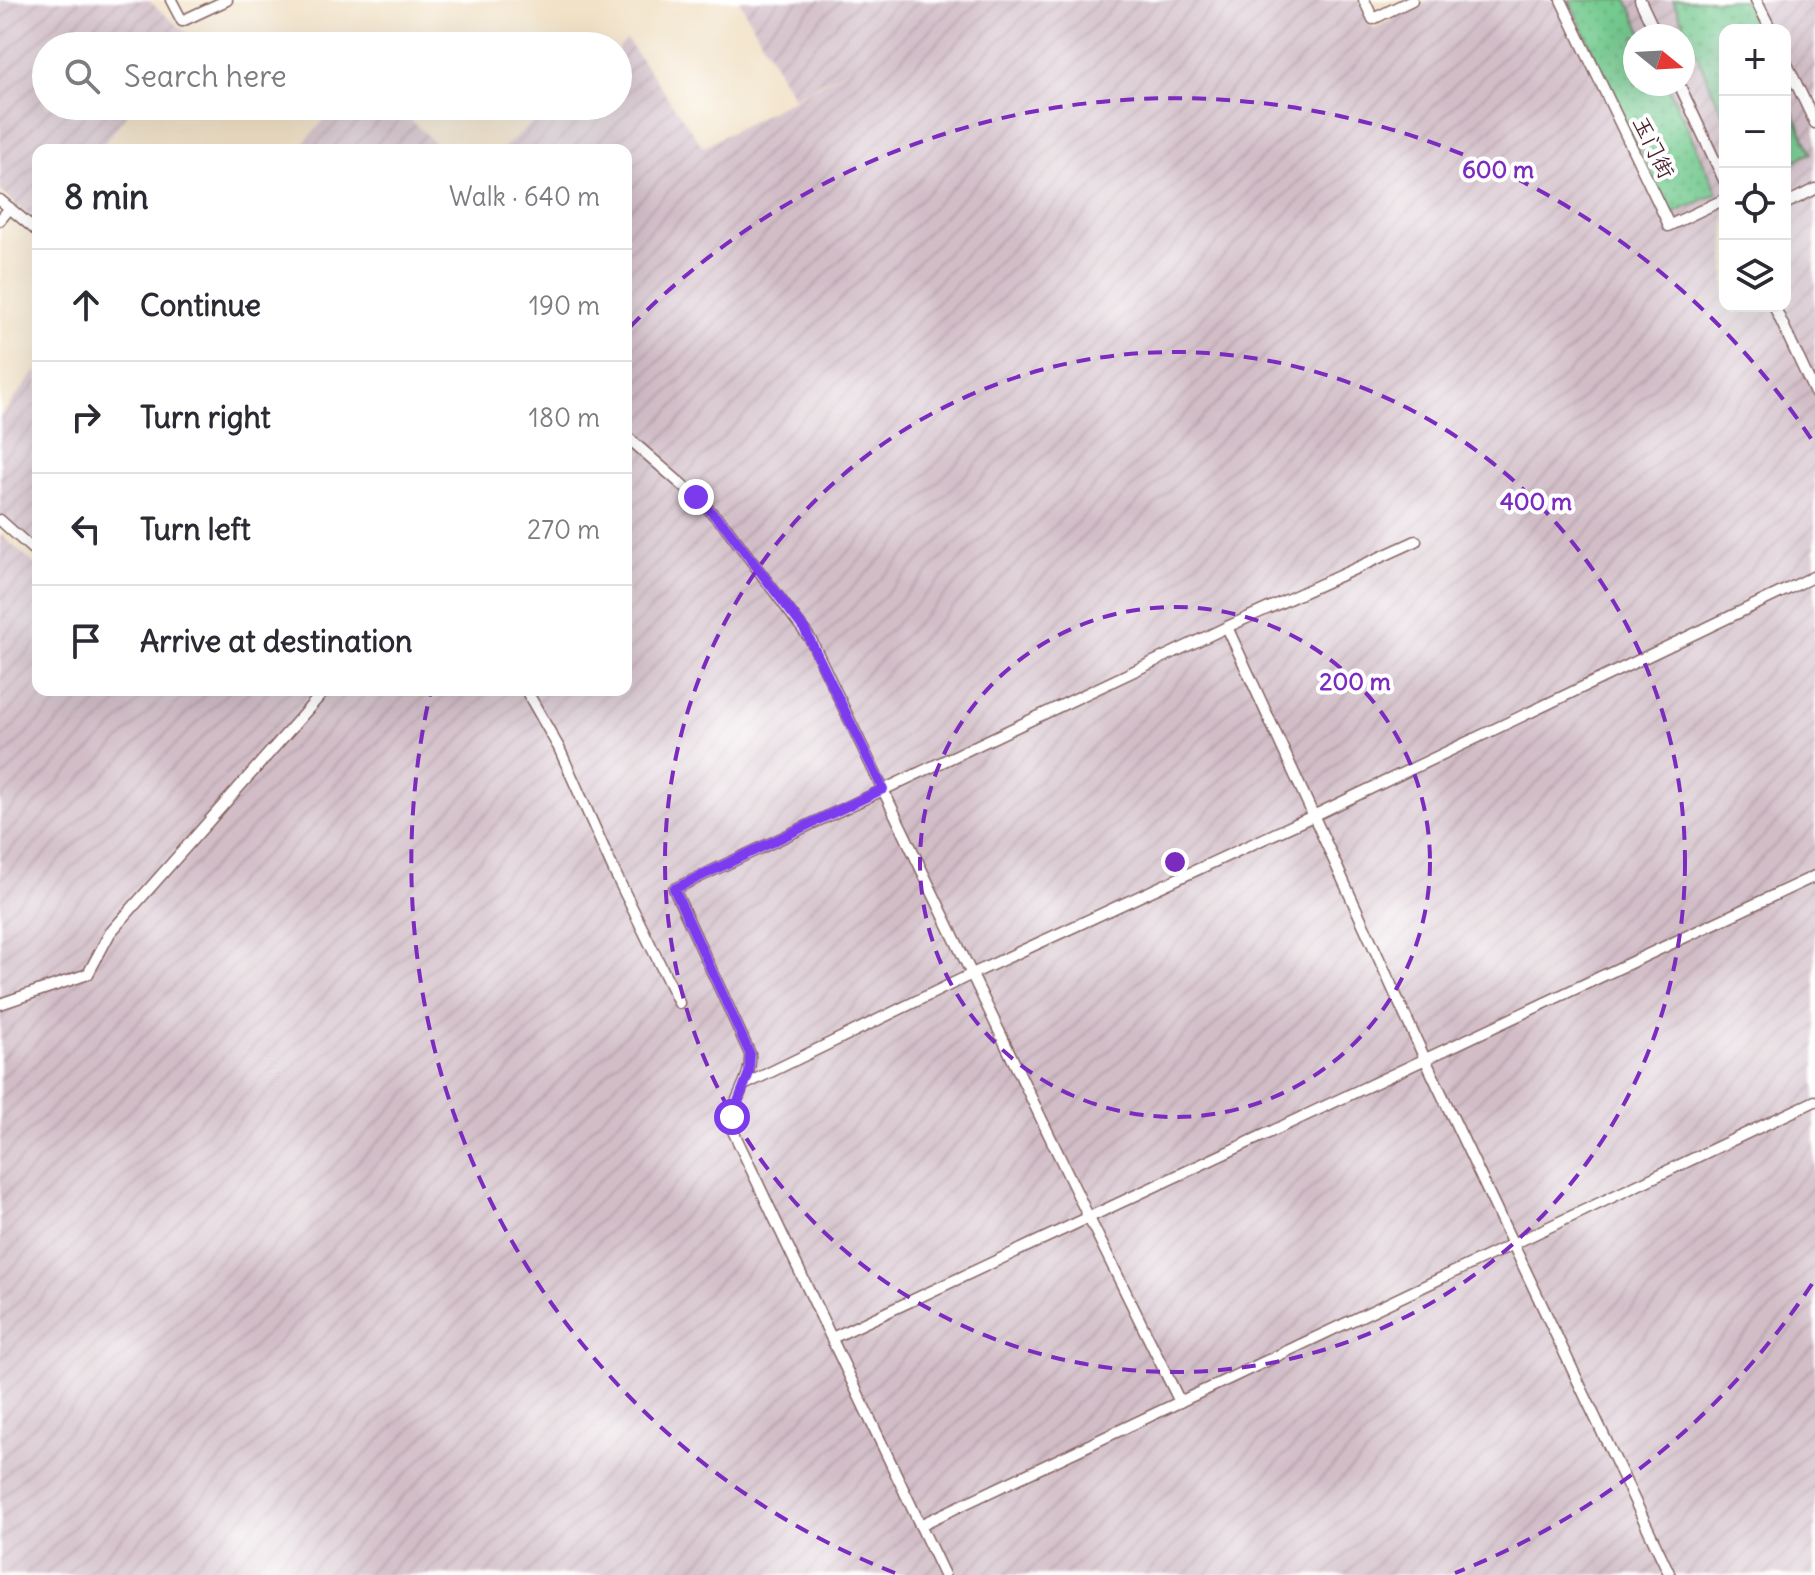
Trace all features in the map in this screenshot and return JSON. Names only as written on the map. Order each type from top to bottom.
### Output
[{"type":"street","points":[[171,0],[182,21],[227,0]]},
{"type":"street","points":[[1364,0],[1373,19],[1412,0]]},
{"type":"street","name":"玉门街","points":[[1561,0],[1669,226],[1719,202]]},
{"type":"street","points":[[1640,0],[1651,24]]},
{"type":"street","points":[[1756,0],[1768,24]]},
{"type":"street","points":[[1791,73],[1815,123]]},
{"type":"street","points":[[1685,96],[1719,169]]},
{"type":"street","points":[[1791,201],[1815,189]]},
{"type":"street","points":[[0,200],[32,227]]},
{"type":"street","points":[[0,220],[10,208]]},
{"type":"street","points":[[1777,312],[1815,393]]},
{"type":"street","points":[[632,441],[726,527],[805,630],[1180,1402]]},
{"type":"street","points":[[0,520],[32,549]]},
{"type":"street","points":[[944,1575],[733,1131],[732,1117],[751,1063],[750,1054],[674,889],[1416,541]]},
{"type":"street","points":[[744,1085],[1815,576]]},
{"type":"street","points":[[1227,627],[1425,1059],[1670,1575]]},
{"type":"street","points":[[0,1004],[88,974],[110,933],[320,696]]},
{"type":"street","points":[[529,696],[559,748],[614,871],[679,1003]]},
{"type":"street","points":[[832,1338],[1815,876]]},
{"type":"street","points":[[920,1525],[1815,1101]]},
{"type":"shaded area","points":[[0,0],[148,0],[185,32],[32,32],[32,120],[122,120],[104,144],[32,144],[32,219],[0,191]]},
{"type":"shaded area","points":[[739,0],[1359,0],[1373,29],[1431,0],[1815,0],[1815,1575],[0,1575],[0,534],[32,562],[32,696],[632,696],[632,144],[508,144],[536,120],[632,120],[632,47],[703,147],[861,63],[793,97]]},
{"type":"shaded area","points":[[324,120],[411,120],[436,144],[303,144]]},
{"type":"shaded area","points":[[32,377],[32,551],[0,522],[0,417]]},
{"type":"green space","points":[[1569,0],[1627,0],[1638,24],[1623,24],[1623,96],[1673,96],[1718,193],[1670,215]]},
{"type":"green space","points":[[1673,0],[1744,0],[1754,24],[1719,24],[1719,105],[1695,50],[1695,24],[1683,24]]},
{"type":"green space","points":[[1791,107],[1811,153],[1791,162]]},
{"type":"route","points":[[696,497],[726,527],[805,630],[883,789],[674,889],[750,1054],[749,1073],[732,1117]]}]
